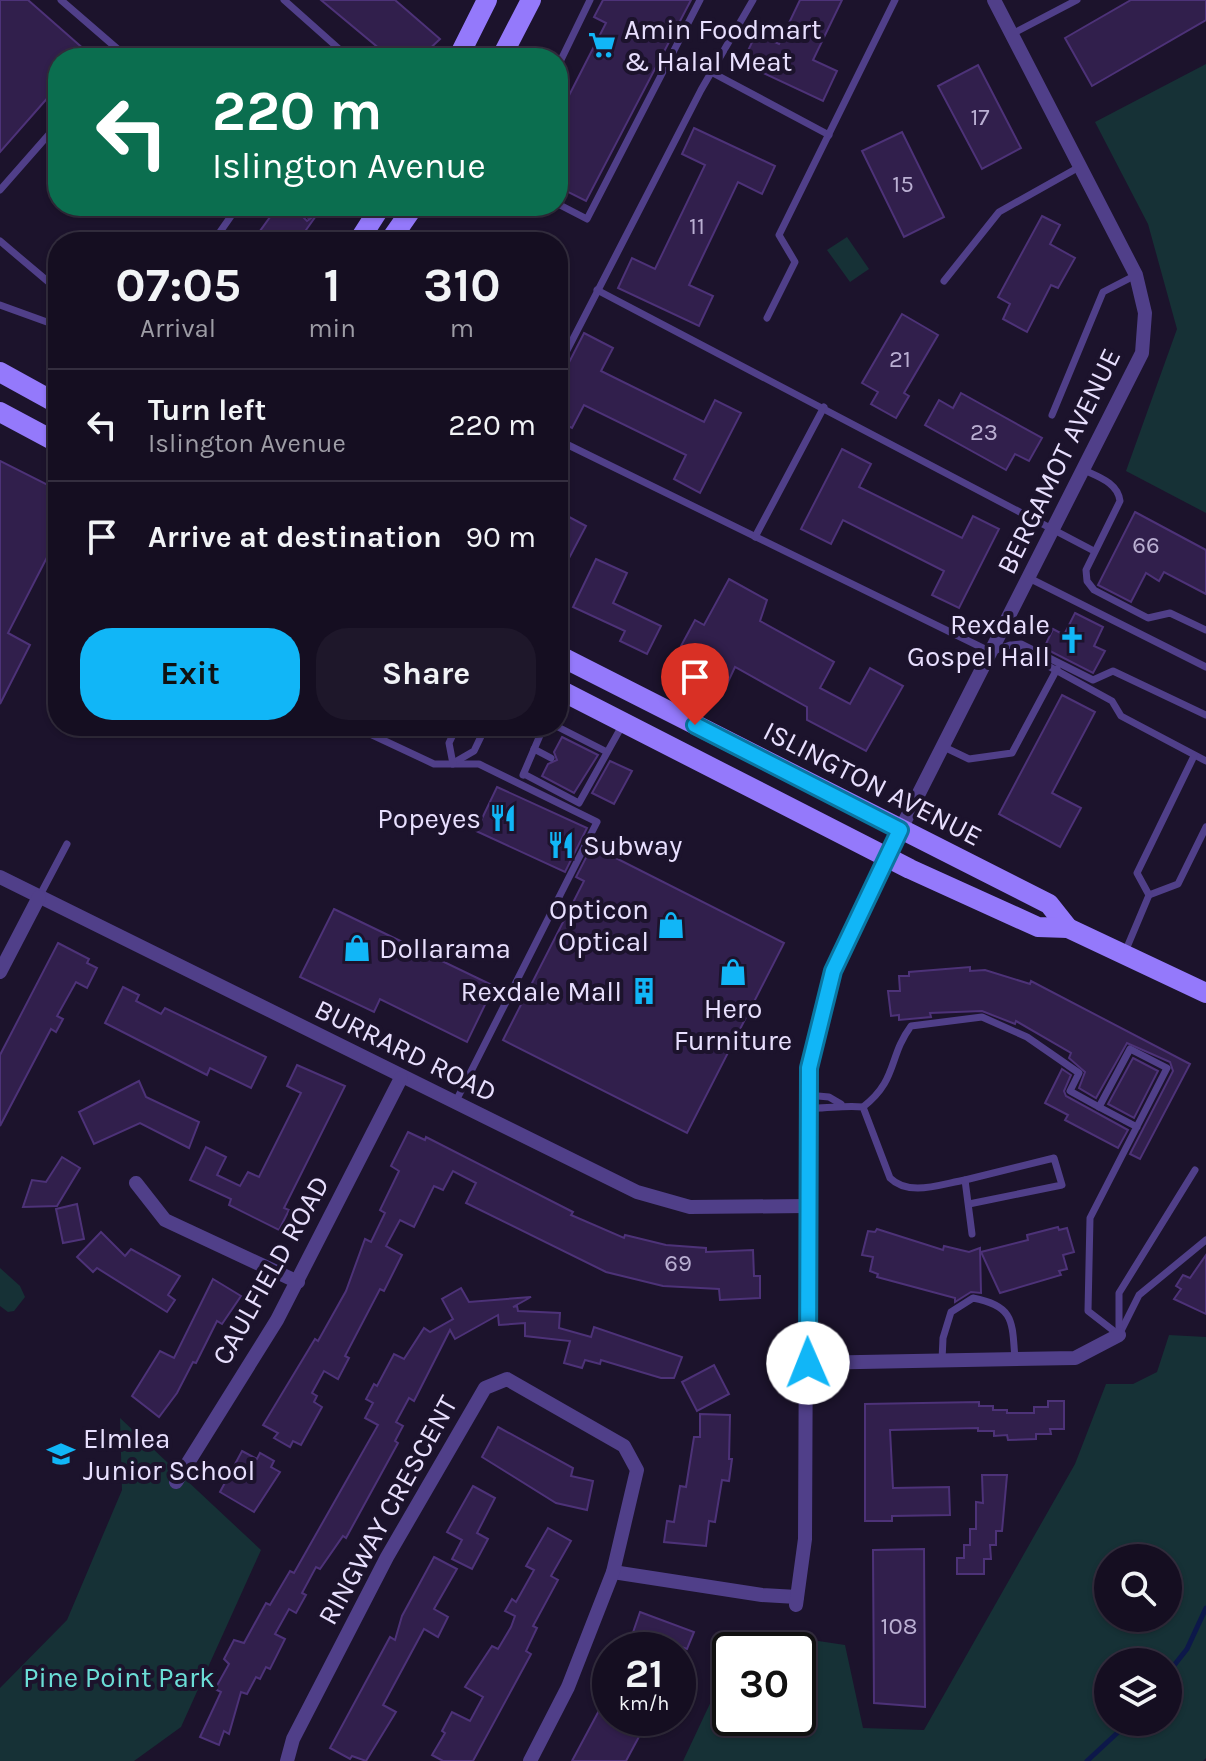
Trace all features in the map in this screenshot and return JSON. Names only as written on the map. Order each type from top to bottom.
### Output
[{"type":"main road","points":[[463,48],[487,0]]},
{"type":"main road","points":[[505,48],[524,2]]},
{"type":"main road","points":[[0,372],[48,393]]},
{"type":"main road","points":[[0,412],[48,438]]},
{"type":"main road","name":"ISLINGTON AVENUE","points":[[568,660],[1049,904],[1068,928]]},
{"type":"main road","name":"ISLINGTON AVENUE","points":[[568,695],[887,857],[1038,927],[1068,928],[1206,993]]},
{"type":"street","name":"BERGAMOT AVENUE","points":[[613,1572],[797,1601],[805,1539],[807,1102],[818,1024],[833,971],[900,830],[1142,353],[1145,313],[1136,275],[994,0]]},
{"type":"street","name":"BURRARD ROAD","points":[[0,877],[401,1078],[637,1192],[690,1207],[806,1206]]},
{"type":"street","points":[[0,972],[39,897]]},
{"type":"street","name":"CAULFIELD ROAD","points":[[176,1482],[298,1282],[401,1078]]},
{"type":"street","points":[[136,1183],[165,1220],[298,1282]]},
{"type":"street","points":[[808,1363],[1075,1358],[1119,1335]]},
{"type":"street","name":"RINGWAY CRESCENT","points":[[287,1761],[293,1739],[363,1603],[485,1388],[507,1379],[624,1446],[637,1470],[613,1572],[568,1687],[530,1761]]},
{"type":"lane","points":[[61,0],[111,48]]},
{"type":"lane","points":[[284,0],[338,48]]},
{"type":"lane","points":[[567,48],[590,0]]},
{"type":"lane","points":[[568,209],[587,219],[700,0]]},
{"type":"lane","points":[[568,348],[711,72],[753,0]]},
{"type":"lane","points":[[767,318],[795,262],[779,235],[895,0]]},
{"type":"lane","points":[[1011,35],[1077,0]]},
{"type":"lane","points":[[711,72],[829,135]]},
{"type":"lane","points":[[0,190],[48,135]]},
{"type":"lane","points":[[944,281],[999,212],[1081,166]]},
{"type":"lane","points":[[0,241],[48,282]]},
{"type":"lane","points":[[1052,415],[1103,292],[1136,275]]},
{"type":"lane","points":[[597,290],[1094,551]]},
{"type":"lane","points":[[0,305],[48,322]]},
{"type":"lane","points":[[755,537],[824,407]]},
{"type":"lane","points":[[568,445],[991,652],[1021,644],[1093,680],[1113,671],[1206,715]]},
{"type":"lane","points":[[1084,470],[1119,492],[1120,501],[1086,570],[1087,581],[1094,590],[1148,618],[1170,613],[1206,630]]},
{"type":"lane","points":[[1029,578],[1206,667]]},
{"type":"lane","points":[[1010,645],[1112,701],[1121,716],[1206,761]]},
{"type":"lane","points":[[943,746],[969,759],[1012,753],[1057,669]]},
{"type":"lane","points":[[524,774],[579,803],[625,722]]},
{"type":"lane","points":[[568,732],[607,752]]},
{"type":"lane","points":[[374,736],[434,764],[479,764],[597,822],[455,1103]]},
{"type":"lane","points":[[452,736],[449,743],[453,764]]},
{"type":"lane","points":[[453,764],[474,751],[481,736]]},
{"type":"lane","points":[[519,784],[540,736]]},
{"type":"lane","points":[[534,749],[551,758]]},
{"type":"lane","points":[[1149,895],[1137,873],[1194,756]]},
{"type":"lane","points":[[584,772],[594,777]]},
{"type":"lane","points":[[1124,955],[1149,895],[1178,884],[1206,827]]},
{"type":"lane","points":[[39,897],[67,844]]},
{"type":"lane","points":[[863,1107],[889,1081],[902,1038],[911,1026],[982,1017],[1027,1037],[1079,1073],[1070,1091],[1137,1127]]},
{"type":"lane","points":[[1099,1107],[1130,1049],[1167,1068],[1090,1218],[1088,1311],[1119,1335]]},
{"type":"lane","points":[[807,1102],[829,1097],[841,1104],[863,1107]]},
{"type":"lane","points":[[807,1102],[827,1109],[841,1104]]},
{"type":"lane","points":[[863,1107],[890,1178],[899,1186],[914,1188],[965,1180],[1054,1158],[1062,1185],[969,1204]]},
{"type":"lane","points":[[1119,1335],[1119,1293],[1195,1170]]},
{"type":"lane","points":[[965,1180],[972,1234]]},
{"type":"lane","points":[[1119,1335],[1139,1295],[1206,1240]]},
{"type":"lane","points":[[942,1360],[943,1338],[951,1312],[973,1298],[996,1303],[1012,1320],[1015,1359]]},
{"type":"green space","points":[[1206,64],[1206,513],[1126,471],[1177,329],[1148,224],[1095,122]]},
{"type":"green space","points":[[847,237],[869,269],[850,282],[827,250]]},
{"type":"green space","points":[[0,1268],[20,1286],[25,1297],[14,1311],[8,1312],[0,1306]]},
{"type":"green space","points":[[1169,1335],[1206,1337],[1206,1758],[1203,1761],[683,1761],[712,1699],[712,1736],[816,1736],[816,1641],[845,1645],[863,1728],[924,1730],[1075,1464],[1106,1384],[1133,1384],[1157,1372]]},
{"type":"green space","name":"Pine Point Park","points":[[120,1418],[261,1550],[181,1727],[134,1761],[0,1761],[0,1688],[67,1620],[122,1490]]},
{"type":"building","points":[[0,0],[28,0],[83,48],[48,48],[48,97],[0,152]]},
{"type":"building","points":[[321,0],[395,0],[440,39],[431,48],[379,48]]},
{"type":"building","points":[[603,0],[691,0],[586,201],[568,192],[568,97],[606,23],[594,17]]},
{"type":"building","points":[[800,0],[842,0],[813,60],[837,71],[823,101],[742,63],[756,34],[779,44]]},
{"type":"building","points":[[1131,0],[1206,0],[1206,20],[1092,86],[1065,38]]},
{"type":"building","points":[[978,65],[1021,148],[982,169],[938,86]]},
{"type":"building","points":[[694,128],[775,166],[762,194],[738,182],[689,285],[713,296],[699,326],[618,288],[632,258],[655,269],[705,165],[682,154]]},
{"type":"building","points":[[902,132],[944,217],[904,237],[862,151]]},
{"type":"building","points":[[271,216],[302,216],[307,221],[316,216],[306,230],[308,232],[259,232]]},
{"type":"building","points":[[1042,216],[1060,225],[1050,244],[1075,258],[1058,288],[1051,285],[1027,332],[1003,319],[1010,304],[998,297]]},
{"type":"building","points":[[902,314],[938,335],[904,393],[909,396],[896,418],[871,404],[878,392],[862,383]]},
{"type":"building","points":[[584,333],[613,348],[601,371],[704,422],[715,400],[741,413],[700,493],[674,479],[686,455],[584,405],[572,428],[568,426],[568,364]]},
{"type":"building","points":[[961,393],[1042,438],[1029,461],[1015,454],[1006,470],[925,425],[939,400],[953,408]]},
{"type":"building","points":[[842,449],[871,464],[859,487],[962,538],[973,516],[999,529],[959,608],[932,595],[944,571],[843,520],[831,544],[801,529]]},
{"type":"building","points":[[0,461],[48,485],[48,555],[8,633],[30,645],[0,704]]},
{"type":"building","points":[[1135,512],[1206,550],[1206,594],[1164,572],[1159,581],[1146,573],[1131,602],[1098,585]]},
{"type":"building","points":[[568,516],[586,526],[568,560]]},
{"type":"building","points":[[596,559],[627,573],[613,603],[661,626],[647,654],[620,641],[625,631],[573,607]]},
{"type":"building","points":[[729,579],[767,600],[760,621],[834,662],[820,688],[850,704],[870,668],[903,686],[866,751],[807,720],[807,707],[735,667],[728,682],[684,660],[686,648],[681,646],[695,620],[704,625]]},
{"type":"building","name":"Rexdale Gospel Hall","points":[[1075,613],[1103,627],[1094,646],[1105,651],[1093,673],[1044,648],[1053,629],[1064,635]]},
{"type":"building","points":[[1062,695],[1095,712],[1052,793],[1081,808],[1060,847],[999,814]]},
{"type":"building","points":[[562,737],[598,755],[574,793],[542,776],[548,764],[557,760],[554,752]]},
{"type":"building","points":[[610,761],[632,771],[614,804],[592,793]]},
{"type":"building","points":[[497,787],[587,828],[565,872],[476,831]]},
{"type":"building","name":"Rexdale Mall","points":[[592,846],[784,943],[687,1133],[503,1040],[584,881],[576,877]]},
{"type":"building","points":[[334,909],[494,986],[467,1042],[380,999],[374,1012],[300,977]]},
{"type":"building","points":[[58,943],[89,959],[87,963],[97,968],[87,988],[76,982],[57,1016],[63,1019],[56,1032],[51,1029],[0,1126],[0,1055]]},
{"type":"building","points":[[970,967],[970,971],[985,970],[1030,984],[1031,981],[1190,1064],[1140,1159],[1130,1154],[1173,1071],[1170,1062],[1127,1043],[1096,1098],[1079,1088],[1085,1072],[1069,1058],[1071,1053],[1016,1021],[1015,1024],[982,1011],[930,1013],[931,1017],[899,1020],[899,1015],[891,1016],[888,991],[900,991],[899,976],[909,976],[909,972]]},
{"type":"building","points":[[123,987],[139,995],[136,1001],[161,1014],[165,1008],[266,1057],[251,1088],[210,1068],[207,1075],[105,1023]]},
{"type":"building","points":[[1133,1058],[1158,1071],[1134,1118],[1108,1104]]},
{"type":"building","points":[[297,1065],[345,1086],[284,1208],[289,1210],[279,1230],[229,1205],[231,1199],[190,1180],[206,1147],[226,1157],[217,1175],[240,1186],[248,1172],[259,1177],[301,1093],[287,1086]]},
{"type":"building","points":[[1062,1069],[1071,1075],[1064,1091],[1066,1096],[1128,1130],[1118,1148],[1065,1120],[1068,1115],[1045,1103]]},
{"type":"building","points":[[139,1081],[146,1097],[199,1122],[189,1148],[140,1123],[94,1144],[79,1112]]},
{"type":"building","points":[[408,1132],[425,1140],[426,1137],[573,1212],[571,1215],[624,1238],[625,1235],[666,1245],[706,1248],[706,1252],[753,1250],[754,1276],[760,1276],[760,1298],[720,1300],[719,1289],[663,1286],[606,1272],[466,1203],[476,1183],[453,1171],[443,1190],[434,1186],[414,1227],[400,1220],[386,1246],[402,1255],[384,1291],[380,1289],[345,1356],[349,1358],[338,1379],[324,1371],[312,1393],[317,1396],[314,1402],[322,1407],[301,1445],[293,1441],[290,1447],[274,1438],[278,1433],[263,1425],[315,1339],[318,1341],[346,1291],[365,1239],[371,1242],[385,1213],[380,1210],[399,1171],[391,1166]]},
{"type":"building","points":[[62,1157],[80,1168],[57,1206],[23,1207],[32,1180],[46,1182]]},
{"type":"building","points":[[77,1204],[84,1239],[63,1243],[56,1209]]},
{"type":"building","points":[[1058,1227],[1059,1230],[1067,1228],[1074,1252],[1063,1255],[1067,1269],[1059,1271],[1061,1275],[1000,1293],[981,1252],[1028,1240],[1027,1235]]},
{"type":"building","points":[[877,1229],[943,1250],[944,1246],[969,1252],[980,1248],[981,1293],[971,1292],[955,1302],[955,1298],[877,1277],[878,1274],[870,1271],[873,1257],[862,1255],[868,1231],[875,1232]]},
{"type":"building","points":[[101,1232],[125,1256],[131,1249],[180,1276],[168,1295],[175,1300],[167,1312],[97,1268],[93,1272],[77,1257]]},
{"type":"building","points":[[1206,1255],[1206,1314],[1174,1299],[1181,1289],[1176,1286],[1183,1275],[1190,1278]]},
{"type":"building","points":[[213,1279],[241,1296],[222,1324],[217,1321],[196,1363],[193,1362],[177,1393],[159,1417],[132,1396],[160,1351],[174,1358]]},
{"type":"building","points":[[461,1288],[469,1302],[531,1297],[513,1307],[517,1306],[518,1311],[560,1313],[559,1328],[591,1337],[594,1327],[682,1357],[674,1378],[661,1378],[601,1360],[600,1364],[585,1360],[582,1368],[564,1363],[570,1341],[525,1336],[525,1323],[499,1325],[498,1315],[455,1339],[450,1330],[414,1401],[409,1398],[396,1422],[403,1426],[395,1441],[398,1443],[346,1538],[343,1536],[320,1569],[316,1567],[302,1593],[306,1595],[296,1613],[289,1609],[275,1634],[285,1639],[270,1669],[266,1667],[260,1679],[256,1677],[247,1694],[241,1692],[229,1734],[224,1731],[219,1745],[200,1737],[221,1692],[215,1689],[229,1664],[224,1659],[234,1640],[244,1643],[266,1603],[270,1605],[290,1571],[294,1573],[378,1425],[365,1418],[373,1403],[366,1399],[374,1384],[377,1386],[394,1354],[404,1359],[424,1328],[430,1332],[453,1319],[442,1299]]},
{"type":"building","points":[[714,1365],[729,1394],[697,1411],[682,1382]]},
{"type":"building","points":[[1048,1401],[1064,1401],[1064,1429],[1050,1429],[1051,1434],[1036,1434],[1036,1439],[1008,1440],[1007,1435],[994,1436],[994,1431],[978,1431],[978,1428],[890,1430],[893,1488],[949,1487],[950,1515],[892,1516],[892,1521],[865,1521],[865,1404],[979,1402],[979,1406],[993,1406],[993,1410],[1007,1410],[1007,1413],[1034,1413],[1034,1407],[1048,1407]]},
{"type":"building","points":[[700,1414],[730,1415],[729,1459],[732,1459],[729,1481],[722,1480],[715,1522],[709,1521],[706,1546],[664,1542],[667,1521],[674,1522],[680,1486],[686,1487],[694,1437],[700,1437]]},
{"type":"building","points":[[498,1427],[573,1468],[571,1476],[593,1481],[587,1510],[556,1503],[482,1457]]},
{"type":"building","points":[[242,1451],[257,1459],[260,1453],[274,1461],[271,1467],[280,1472],[254,1512],[220,1492]]},
{"type":"building","points":[[982,1475],[1007,1475],[1002,1531],[996,1531],[996,1545],[990,1545],[991,1559],[984,1559],[984,1574],[957,1574],[957,1558],[964,1558],[964,1545],[970,1545],[970,1529],[976,1529],[976,1502],[983,1503]]},
{"type":"building","points":[[473,1486],[495,1498],[477,1533],[488,1539],[472,1569],[452,1559],[462,1540],[447,1532]]},
{"type":"building","points":[[548,1528],[571,1541],[551,1576],[558,1580],[533,1626],[537,1628],[526,1651],[531,1654],[473,1761],[443,1761],[432,1755],[445,1733],[442,1731],[452,1712],[470,1721],[483,1697],[465,1687],[492,1646],[498,1649],[511,1627],[515,1616],[505,1611],[512,1599],[516,1602],[534,1570],[526,1566]]},
{"type":"building","points":[[924,1549],[925,1707],[874,1703],[873,1550]]},
{"type":"building","points":[[434,1557],[457,1569],[434,1609],[448,1617],[438,1637],[424,1629],[383,1705],[396,1712],[366,1761],[352,1756],[350,1759],[330,1748],[390,1637],[395,1640],[402,1616]]},
{"type":"building","points":[[640,1612],[694,1632],[633,1632]]},
{"type":"building","points":[[592,1724],[592,1736],[639,1736],[626,1761],[572,1761]]},
{"type":"waterway","points":[[1182,1655],[1206,1608]]},
{"type":"waterway","points":[[1087,1761],[1114,1736]]},
{"type":"place","name":"Amin Foodmart & Halal Meat","points":[[602,45]]},
{"type":"place","name":"Rexdale Gospel Hall","points":[[1072,640]]},
{"type":"place","name":"Popeyes","points":[[503,818]]},
{"type":"place","name":"Subway","points":[[561,845]]},
{"type":"place","name":"Opticon Optical","points":[[671,925]]},
{"type":"place","name":"Dollarama","points":[[357,948]]},
{"type":"place","name":"Hero Furniture","points":[[733,972]]},
{"type":"place","name":"Rexdale Mall","points":[[644,991]]},
{"type":"place","name":"Elmlea Junior School","points":[[61,1454]]},
{"type":"route","points":[[695,725],[900,830],[833,971],[821,1009],[809,1068],[806,1206],[808,1363]]}]
